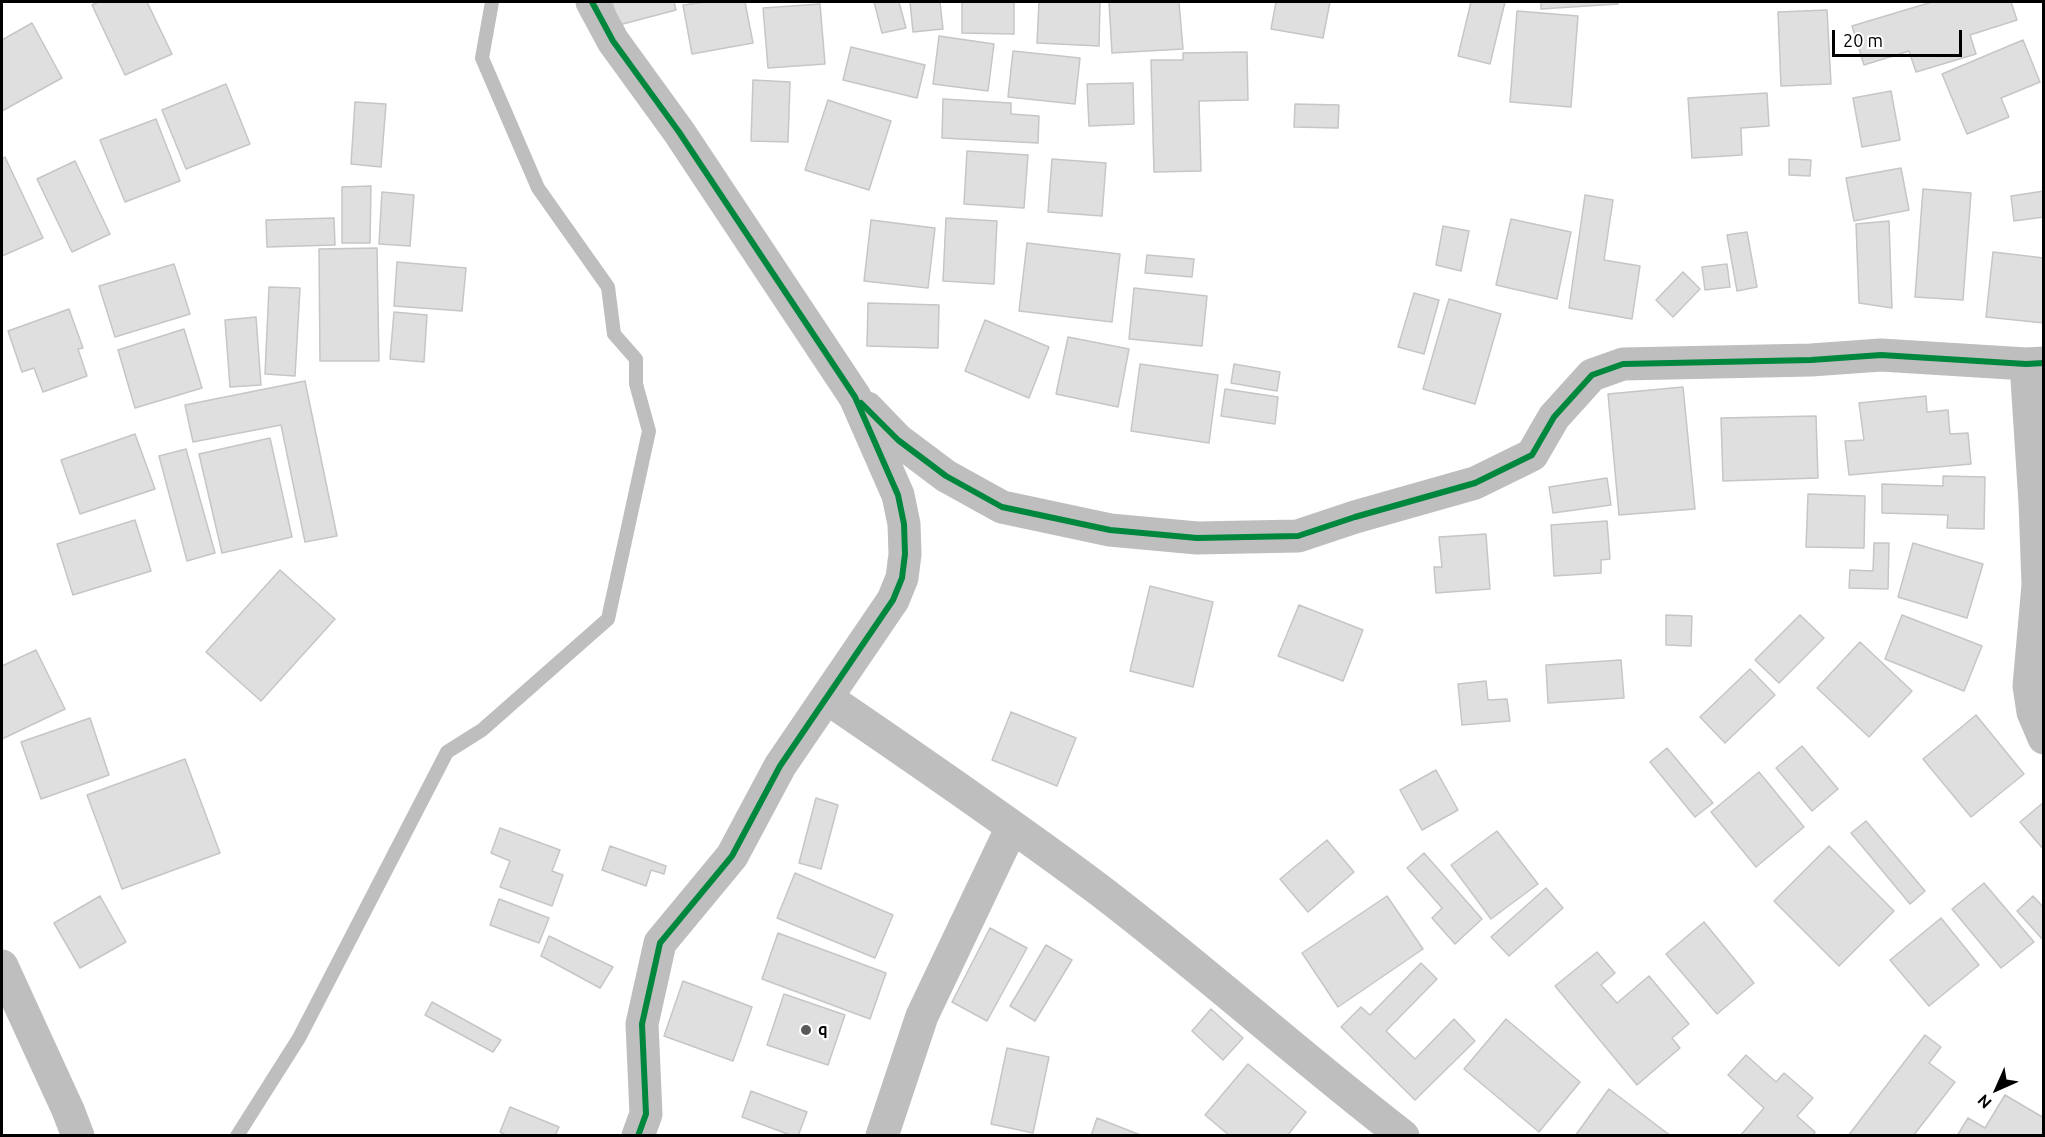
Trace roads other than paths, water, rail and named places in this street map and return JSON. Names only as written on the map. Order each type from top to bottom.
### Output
[{"type":"street","points":[[592,2],[613,41],[679,132],[855,397],[898,495],[904,524],[905,554],[902,578],[893,600],[780,766],[732,855],[660,943],[642,1024],[646,1114],[638,1136]]},
{"type":"street","points":[[855,397],[898,440],[936,469],[1002,507],[1110,530],[1197,538],[1298,536],[1355,517],[1475,483],[1532,455],[1554,417],[1592,375],[1623,364],[1810,360],[1881,355],[2035,363],[2035,503],[2038,585],[2029,686],[2033,712],[2043,738]]},
{"type":"street","points":[[827,698],[1098,890],[1339,1087],[1403,1136]]},
{"type":"street","points":[[882,1136],[922,1016],[1012,827]]},
{"type":"street","points":[[2,966],[78,1136]]},
{"type":"waterway","points":[[237,1136],[299,1038],[447,752],[482,730],[608,619],[649,431],[636,384],[636,359],[614,334],[608,287],[538,188],[482,58],[492,2]]},
{"type":"place","name":"q","points":[[806,1030]]}]
